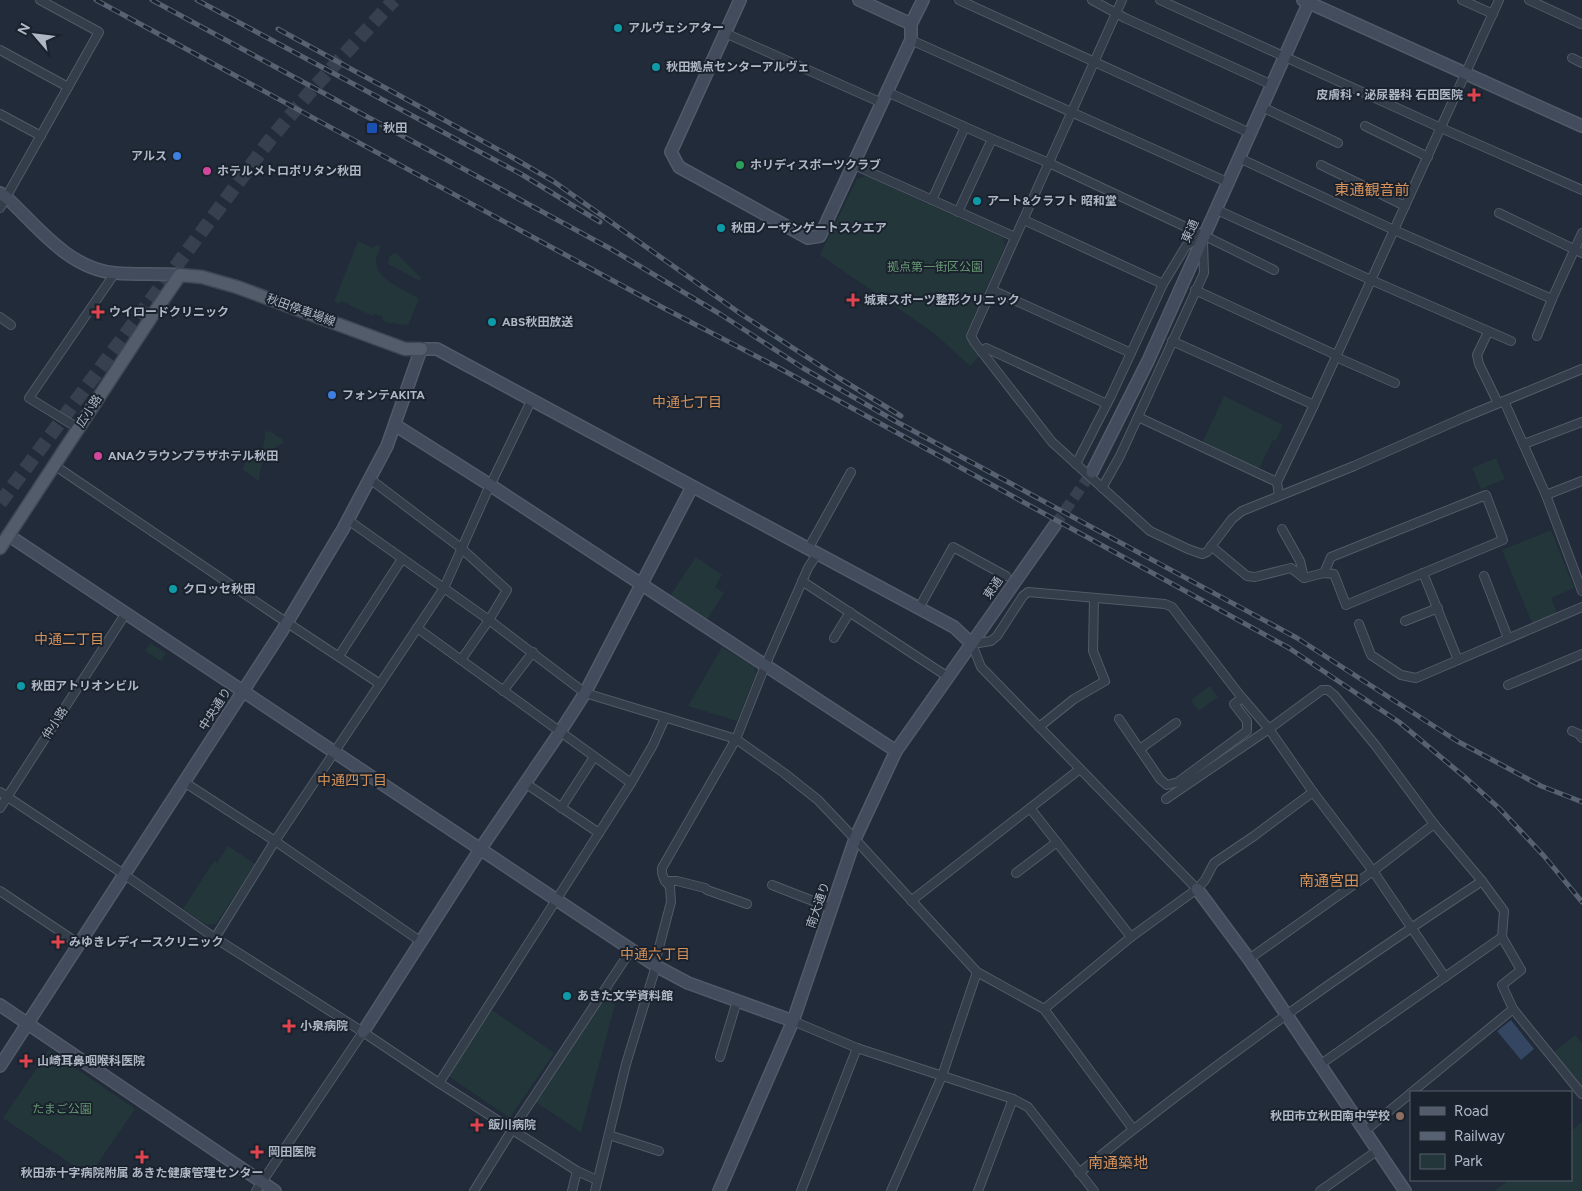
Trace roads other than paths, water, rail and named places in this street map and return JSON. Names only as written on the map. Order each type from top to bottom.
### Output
[{"type":"main road","name":"秋田停車場線","points":[[180,275],[213,279],[405,349],[421,349]]},
{"type":"main road","name":"広小路","points":[[0,548],[4,533],[54,465],[180,275]]},
{"type":"street","points":[[0,208],[3,195],[41,136],[98,32],[40,0]]},
{"type":"street","points":[[740,0],[671,152],[680,167],[808,238],[820,236],[911,40],[911,24],[923,0]]},
{"type":"street","points":[[959,0],[1250,133]]},
{"type":"street","points":[[1092,0],[1272,85]]},
{"type":"street","points":[[1122,0],[971,336],[1052,442],[1150,531],[1202,554],[1207,552],[1232,519],[1242,510],[1354,466],[1582,369]]},
{"type":"street","points":[[1160,0],[1582,190]]},
{"type":"street","points":[[1462,0],[1493,14]]},
{"type":"street","points":[[1279,495],[1277,482],[1499,0]]},
{"type":"street","points":[[1529,0],[1581,24]]},
{"type":"street","points":[[864,1],[911,24]]},
{"type":"street","points":[[1307,1],[1582,126]]},
{"type":"street","name":"東通","points":[[1092,472],[1148,361],[1203,235],[1285,57],[1307,1]]},
{"type":"street","points":[[725,33],[882,103]]},
{"type":"street","points":[[911,40],[1227,182]]},
{"type":"street","points":[[0,50],[68,87]]},
{"type":"street","points":[[1572,58],[1582,62]]},
{"type":"street","points":[[887,92],[1049,162],[1274,270]]},
{"type":"street","points":[[1262,107],[1338,143]]},
{"type":"street","points":[[0,114],[41,136]]},
{"type":"street","points":[[1365,126],[1428,157]]},
{"type":"street","points":[[932,200],[966,127]]},
{"type":"street","points":[[958,212],[992,139]]},
{"type":"street","points":[[1238,158],[1394,230],[1552,299]]},
{"type":"street","points":[[854,165],[1016,237]]},
{"type":"street","points":[[1321,165],[1405,206]]},
{"type":"street","points":[[3,195],[76,261],[115,273],[180,275]]},
{"type":"street","points":[[1215,209],[1370,280],[1511,341]]},
{"type":"street","points":[[1499,213],[1578,251]]},
{"type":"street","points":[[1024,220],[1163,284]]},
{"type":"street","points":[[1537,336],[1552,299],[1578,251],[1582,233]]},
{"type":"street","points":[[1076,464],[1163,284],[1186,246],[1203,235]]},
{"type":"street","points":[[1102,488],[1120,456],[1204,273],[1203,235]]},
{"type":"street","points":[[78,428],[28,398],[115,273]]},
{"type":"street","points":[[992,290],[1131,353]]},
{"type":"street","points":[[1195,290],[1395,384]]},
{"type":"street","points":[[1,318],[11,326]]},
{"type":"street","points":[[1488,332],[1477,356],[1479,364],[1524,444],[1546,495],[1582,591]]},
{"type":"street","points":[[1172,341],[1314,405]]},
{"type":"street","points":[[982,352],[986,348],[1106,404]]},
{"type":"street","points":[[421,349],[437,349],[954,627],[972,644],[981,667],[1197,889],[1249,959],[1405,1191]]},
{"type":"street","name":"中央通り","points":[[0,1066],[288,622],[348,520],[387,446],[421,349]]},
{"type":"street","points":[[215,938],[275,841],[444,588],[490,485],[532,399]]},
{"type":"street","points":[[1138,416],[1277,482]]},
{"type":"street","points":[[1524,444],[1582,422]]},
{"type":"street","points":[[395,425],[490,485],[896,751]]},
{"type":"street","points":[[54,465],[380,684]]},
{"type":"street","points":[[595,1191],[626,1064],[656,966],[656,959],[671,902],[670,886],[664,881],[661,874],[662,868],[736,739],[813,552],[851,472]]},
{"type":"street","points":[[370,479],[462,548],[507,590],[461,660]]},
{"type":"street","points":[[1546,495],[1582,481]]},
{"type":"street","points":[[259,1186],[363,1032],[420,941],[585,693],[692,487]]},
{"type":"street","points":[[1304,578],[1324,573],[1334,574],[1346,605],[1503,540],[1486,495],[1331,557],[1324,573]]},
{"type":"street","points":[[348,520],[533,652],[585,693],[736,739],[784,773],[818,800],[977,972],[1044,1009],[1133,1129]]},
{"type":"street","name":"東通","points":[[972,644],[1055,525]]},
{"type":"street","points":[[1282,529],[1300,561],[1304,578]]},
{"type":"street","points":[[4,533],[656,966],[688,983],[793,1021],[857,1048],[1013,1099],[1028,1107],[1094,1191]]},
{"type":"street","points":[[1211,546],[1247,576],[1255,577],[1291,568],[1304,578]]},
{"type":"street","points":[[919,608],[953,547],[1006,576]]},
{"type":"street","points":[[339,656],[402,559]]},
{"type":"street","points":[[1423,573],[1458,660]]},
{"type":"street","points":[[1484,576],[1508,638]]},
{"type":"street","points":[[802,581],[948,677]]},
{"type":"street","points":[[972,644],[991,641],[997,636],[1023,596],[1028,592],[1165,604],[1172,607],[1242,698],[1269,729],[1313,792],[1373,871],[1445,977]]},
{"type":"street","points":[[1039,727],[1074,698],[1105,681],[1093,651],[1094,598]]},
{"type":"street","points":[[1359,624],[1371,655],[1401,675],[1416,678],[1582,607]]},
{"type":"street","points":[[1405,621],[1438,608]]},
{"type":"street","points":[[834,638],[850,612]]},
{"type":"street","name":"仲小路","points":[[0,808],[3,795],[126,613]]},
{"type":"street","points":[[417,628],[631,783]]},
{"type":"street","name":"南大通り","points":[[719,1191],[793,1021],[855,839],[896,751],[972,644]]},
{"type":"street","points":[[503,691],[533,652]]},
{"type":"street","points":[[1508,686],[1582,654]]},
{"type":"street","points":[[1166,799],[1269,729],[1322,690],[1328,690],[1376,746],[1434,824],[1482,881],[1504,911],[1502,937],[1522,970],[1502,985],[1513,1009],[1582,1094]]},
{"type":"street","points":[[1119,719],[1160,779],[1167,785],[1178,782],[1247,731],[1247,721],[1234,704],[1242,698]]},
{"type":"street","points":[[439,1083],[631,783],[653,745],[665,718]]},
{"type":"street","points":[[1140,749],[1176,723]]},
{"type":"street","points":[[1572,731],[1579,734],[1582,738]]},
{"type":"street","points":[[561,808],[594,757]]},
{"type":"street","points":[[911,901],[1080,769]]},
{"type":"street","points":[[184,782],[275,841],[420,941]]},
{"type":"street","points":[[525,784],[599,833]]},
{"type":"street","points":[[1044,1009],[1131,937],[1197,889],[1205,880],[1214,863],[1313,792]]},
{"type":"street","points":[[3,795],[125,875],[215,938],[363,1032],[439,1083],[578,1171],[598,1180]]},
{"type":"street","points":[[1030,808],[1131,937]]},
{"type":"street","points":[[1249,959],[1373,871],[1434,824]]},
{"type":"street","points":[[1016,873],[1057,842]]},
{"type":"street","points":[[664,881],[677,881],[705,888],[746,904]]},
{"type":"street","points":[[1079,1173],[1133,1129],[1286,1015],[1411,927],[1482,881]]},
{"type":"street","points":[[772,886],[831,908]]},
{"type":"street","points":[[0,891],[80,944]]},
{"type":"street","points":[[1321,1064],[1502,937]]},
{"type":"street","points":[[474,1191],[630,950]]},
{"type":"street","points":[[891,1191],[942,1076],[977,972]]},
{"type":"street","points":[[720,1057],[737,1001]]},
{"type":"street","points":[[0,1005],[259,1186],[275,1191]]},
{"type":"street","points":[[1413,1091],[1513,1009]]},
{"type":"street","points":[[801,1191],[857,1048]]},
{"type":"street","points":[[1365,1131],[1410,1094]]},
{"type":"street","points":[[978,1191],[1013,1099]]},
{"type":"street","points":[[609,1135],[659,1151]]},
{"type":"street","points":[[1320,1191],[1378,1150]]},
{"type":"street","points":[[572,1191],[578,1171]]},
{"type":"water","points":[[1511,1020],[1534,1049],[1521,1060],[1497,1031]]},
{"type":"tunnel","points":[[0,503],[269,141],[310,92],[394,0]]},
{"type":"tunnel","points":[[1055,525],[1092,472]]},
{"type":"railway","points":[[96,0],[656,304],[779,368],[1289,648],[1399,722],[1467,779],[1500,809],[1544,856],[1582,902]]},
{"type":"railway","points":[[152,0],[611,249],[720,314],[803,368],[895,421],[1297,638],[1457,741],[1541,786],[1582,802]]},
{"type":"railway","points":[[197,0],[521,174],[600,222]]},
{"type":"railway","points":[[278,29],[553,181],[741,314],[901,416]]},
{"type":"place","name":"アルヴェシアター","points":[[618,28]]},
{"type":"place","name":"秋田拠点センターアルヴェ","points":[[656,67]]},
{"type":"place","name":"皮膚科・泌尿器科 石田医院","points":[[1474,95]]},
{"type":"place","name":"秋田","points":[[372,128]]},
{"type":"place","name":"アルス","points":[[177,156]]},
{"type":"place","name":"ホリディスポーツクラブ","points":[[740,165]]},
{"type":"place","name":"ホテルメトロポリタン秋田","points":[[207,171]]},
{"type":"place","name":"アート&クラフト 昭和堂","points":[[977,201]]},
{"type":"place","name":"秋田ノーザンゲートスクエア","points":[[721,228]]},
{"type":"place","name":"城東スポーツ整形クリニック","points":[[853,300]]},
{"type":"place","name":"ウイロードクリニック","points":[[98,312]]},
{"type":"place","name":"ABS秋田放送","points":[[492,322]]},
{"type":"place","name":"フォンテAKITA","points":[[332,395]]},
{"type":"place","name":"ANAクラウンプラザホテル秋田","points":[[98,456]]},
{"type":"place","name":"クロッセ秋田","points":[[173,589]]},
{"type":"place","name":"秋田アトリオンビル","points":[[21,686]]},
{"type":"place","name":"みゆきレディースクリニック","points":[[58,942]]},
{"type":"place","name":"あきた文学資料館","points":[[567,996]]},
{"type":"place","name":"小泉病院","points":[[289,1026]]},
{"type":"place","name":"山崎耳鼻咽喉科医院","points":[[26,1061]]},
{"type":"place","name":"秋田市立秋田南中学校","points":[[1400,1116]]},
{"type":"place","name":"飯川病院","points":[[477,1125]]},
{"type":"place","name":"岡田医院","points":[[257,1152]]},
{"type":"place","name":"秋田赤十字病院附属 あきた健康管理センター","points":[[142,1157]]},
{"type":"district","name":"東通観音前","points":[[1372,190]]},
{"type":"district","name":"中通七丁目","points":[[687,402]]},
{"type":"district","name":"中通二丁目","points":[[69,639]]},
{"type":"district","name":"中通四丁目","points":[[352,780]]},
{"type":"district","name":"南通宮田","points":[[1329,881]]},
{"type":"district","name":"中通六丁目","points":[[655,954]]},
{"type":"district","name":"南通築地","points":[[1118,1163]]},
{"type":"park label","name":"拠点第一街区公園","points":[[935,267]]},
{"type":"park label","name":"たまご公園","points":[[62,1109]]}]
